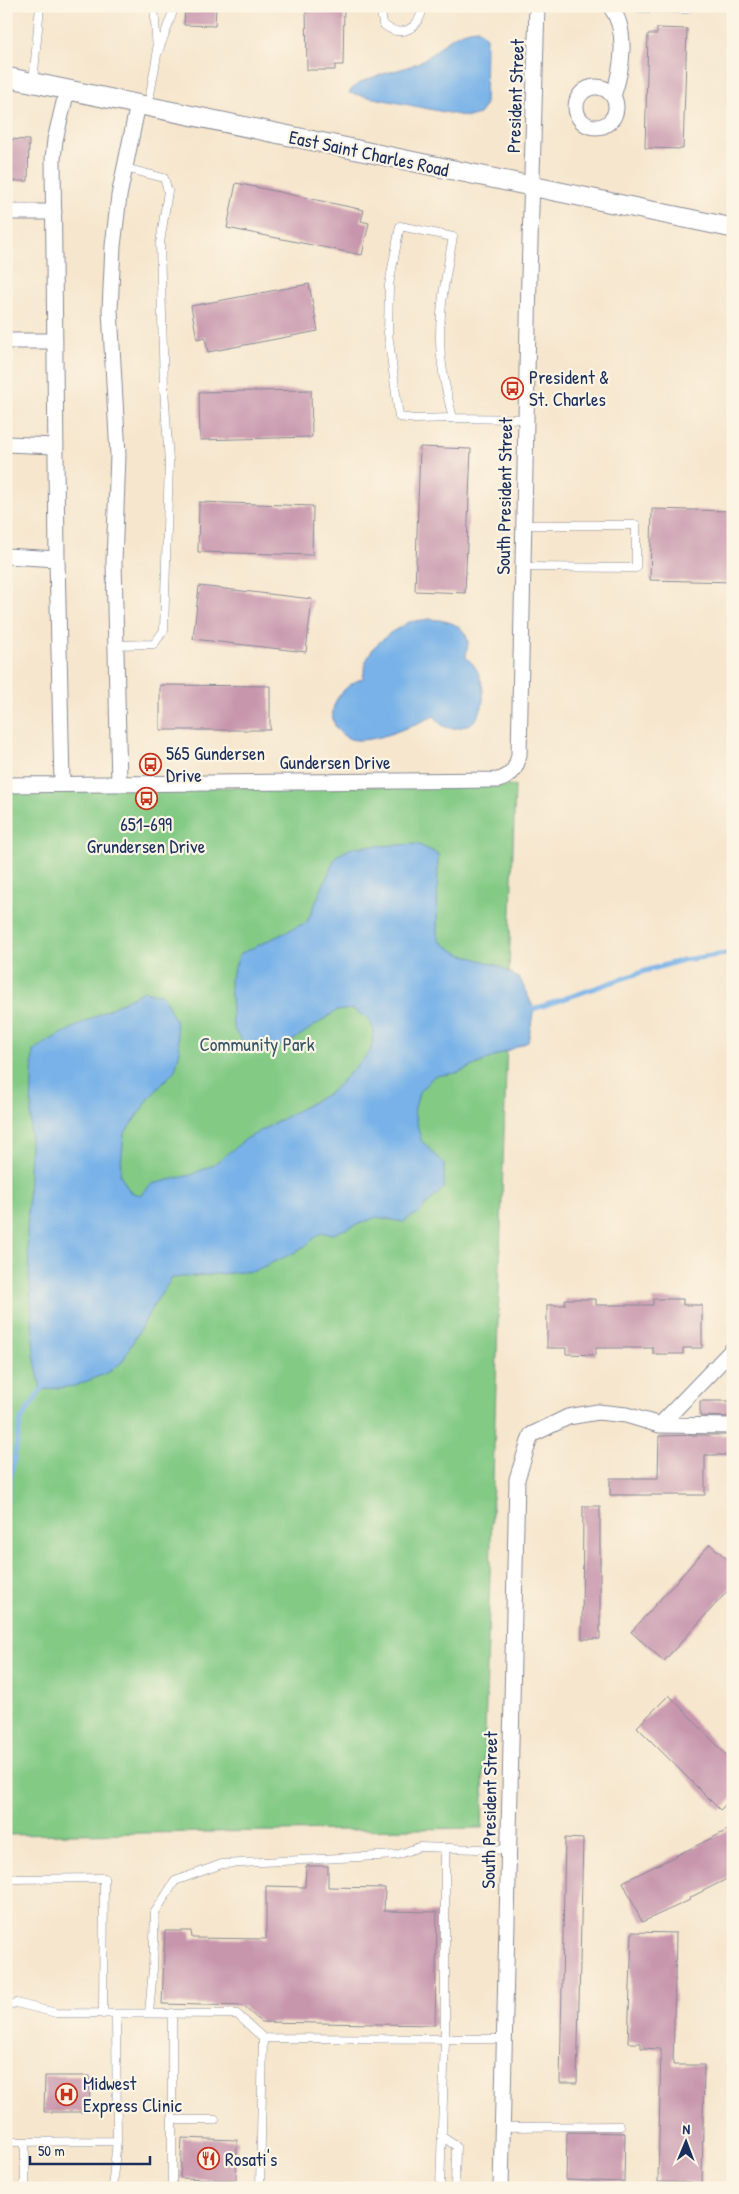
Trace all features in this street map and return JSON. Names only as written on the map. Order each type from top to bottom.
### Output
[{"type":"street","name":"President Street","points":[[532,187],[537,6]]},
{"type":"street","points":[[611,7],[620,24],[621,34],[620,74],[613,96]]},
{"type":"street","name":"East Saint Charles Road","points":[[6,77],[733,228]]},
{"type":"street","points":[[62,784],[57,559],[53,159],[55,140],[67,90]]},
{"type":"street","points":[[119,784],[114,562],[118,455],[110,310],[112,246],[125,168],[143,105]]},
{"type":"street","name":"South President Street","points":[[512,774],[517,766],[519,755],[525,420],[532,187]]},
{"type":"street","points":[[6,212],[54,212]]},
{"type":"street","points":[[6,341],[55,341]]},
{"type":"street","points":[[6,444],[56,446]]},
{"type":"street","points":[[6,556],[57,559]]},
{"type":"street","name":"Gundersen Drive","points":[[6,785],[498,780],[512,774]]},
{"type":"street","points":[[660,1425],[733,1349]]},
{"type":"street","name":"South President Street","points":[[501,2188],[517,1479],[531,1435],[568,1417],[598,1412],[626,1414],[660,1425]]},
{"type":"street","points":[[660,1425],[733,1426]]},
{"type":"lane","points":[[33,83],[40,6]]},
{"type":"lane","points":[[154,6],[157,55]]},
{"type":"lane","points":[[143,105],[157,55],[176,6]]},
{"type":"lane","points":[[380,6],[383,24],[398,32],[408,31],[416,24],[424,6]]},
{"type":"lane","points":[[611,7],[687,9]]},
{"type":"lane","points":[[116,645],[154,644],[164,630],[169,462],[164,388],[160,243],[168,190],[164,178],[125,168]]},
{"type":"lane","points":[[453,418],[446,393],[440,338],[444,287],[453,236],[400,226],[389,285],[388,333],[399,417],[415,419],[525,420]]},
{"type":"lane","points":[[523,525],[636,525],[636,568],[523,567]]},
{"type":"lane","points":[[149,2013],[154,1969],[155,1912],[174,1881],[222,1864],[396,1855],[419,1847],[508,1850]]},
{"type":"lane","points":[[440,2188],[445,2039],[445,1848]]},
{"type":"lane","points":[[6,1908],[8,1879],[104,1878],[103,2014]]},
{"type":"lane","points":[[6,2006],[16,2003],[56,2014],[237,2014],[263,2038],[504,2039]]},
{"type":"lane","points":[[172,2013],[172,2188]]},
{"type":"lane","points":[[112,2188],[117,2141],[116,2014]]},
{"type":"lane","points":[[260,2188],[263,2038]]},
{"type":"lane","points":[[172,2120],[215,2120]]},
{"type":"lane","points":[[502,2127],[620,2126]]},
{"type":"lane","points":[[441,2136],[456,2146],[454,2188]]},
{"type":"lane","points":[[6,2142],[117,2141]]},
{"type":"lane","points":[[25,2142],[25,2188]]},
{"type":"green space","name":"Community Park","points":[[515,786],[482,1828],[6,1835],[6,788]]},
{"type":"water","points":[[478,29],[486,37],[485,106],[479,114],[469,117],[349,93],[361,82],[415,64],[451,38],[467,31]]},
{"type":"water","points":[[429,619],[453,624],[463,631],[466,636],[468,642],[466,658],[477,670],[483,696],[480,713],[475,720],[464,726],[452,728],[442,725],[435,716],[378,738],[358,740],[341,734],[334,724],[334,706],[339,696],[346,689],[363,678],[366,661],[374,647],[390,633],[409,622]]},
{"type":"water","points":[[417,844],[438,854],[437,934],[441,942],[458,953],[499,966],[520,979],[534,1009],[528,1042],[457,1073],[434,1076],[419,1092],[414,1112],[421,1140],[444,1164],[444,1188],[418,1213],[403,1222],[377,1217],[333,1234],[321,1233],[300,1250],[254,1271],[172,1278],[153,1306],[122,1362],[109,1372],[75,1386],[41,1390],[34,1355],[27,1233],[33,1051],[48,1041],[144,991],[163,995],[175,1020],[180,1051],[175,1070],[152,1095],[124,1134],[120,1174],[130,1192],[140,1195],[152,1184],[191,1175],[213,1165],[246,1139],[331,1092],[370,1052],[374,1031],[369,1019],[352,1009],[336,1011],[289,1043],[265,1050],[244,1044],[233,1028],[230,980],[240,954],[307,922],[336,856],[354,847]]},
{"type":"building","points":[[185,6],[216,6],[215,26],[184,25]]},
{"type":"building","points":[[306,6],[344,6],[343,65],[335,65],[335,70],[307,70]]},
{"type":"building","points":[[657,28],[687,29],[683,149],[645,148],[648,34],[657,34]]},
{"type":"building","points":[[6,139],[29,140],[28,181],[6,181]]},
{"type":"building","points":[[236,183],[364,210],[361,221],[369,223],[362,255],[227,228]]},
{"type":"building","points":[[309,284],[318,331],[208,352],[205,337],[197,339],[191,306]]},
{"type":"building","points":[[311,390],[312,437],[200,440],[199,392]]},
{"type":"building","points":[[420,447],[471,449],[465,593],[415,591]]},
{"type":"building","points":[[199,502],[313,506],[312,555],[198,552]]},
{"type":"building","points":[[652,509],[733,511],[733,582],[650,580]]},
{"type":"building","points":[[199,586],[312,599],[306,652],[193,639]]},
{"type":"building","points":[[160,685],[270,686],[270,730],[160,730]]},
{"type":"building","points":[[565,1299],[596,1299],[596,1305],[653,1305],[653,1299],[683,1299],[683,1305],[702,1305],[702,1348],[683,1348],[683,1354],[653,1354],[653,1348],[596,1348],[596,1355],[566,1354],[566,1348],[547,1348],[547,1305],[565,1305]]},
{"type":"building","points":[[700,1401],[733,1401],[733,1417],[700,1416]]},
{"type":"building","points":[[733,1435],[733,1455],[705,1455],[705,1495],[610,1495],[610,1478],[658,1478],[659,1436]]},
{"type":"building","points":[[583,1506],[600,1506],[600,1639],[582,1639]]},
{"type":"building","points":[[710,1544],[733,1564],[733,1585],[664,1661],[631,1632]]},
{"type":"building","points":[[669,1695],[733,1762],[733,1798],[720,1810],[637,1727]]},
{"type":"building","points":[[730,1829],[733,1836],[733,1876],[689,1898],[690,1900],[642,1922],[623,1882]]},
{"type":"building","points":[[565,1838],[583,1839],[577,2083],[560,2083]]},
{"type":"building","points":[[306,1866],[328,1866],[328,1887],[385,1888],[384,1911],[437,1912],[435,2025],[261,2022],[243,2006],[162,2004],[165,1931],[191,1931],[192,1938],[266,1939],[266,1886],[305,1887]]},
{"type":"building","points":[[632,1932],[676,1933],[673,2065],[704,2065],[702,2183],[658,2182],[661,2049],[641,2048],[641,2043],[628,2043]]},
{"type":"building","name":"Midwest Express Clinic","points":[[45,2076],[90,2076],[89,2112],[44,2112]]},
{"type":"building","points":[[567,2132],[625,2133],[624,2182],[566,2180]]},
{"type":"building","name":"Rosati's","points":[[182,2138],[237,2140],[236,2180],[180,2178]]},
{"type":"waterway","points":[[534,1009],[683,960],[733,953]]},
{"type":"waterway","points":[[6,1503],[21,1420],[41,1390]]},
{"type":"place","name":"President & St. Charles","points":[[513,388]]},
{"type":"place","name":"565 Gundersen Drive","points":[[150,764]]},
{"type":"place","name":"651-699 Grundersen Drive","points":[[146,798]]},
{"type":"place","name":"Midwest Express Clinic","points":[[67,2094]]},
{"type":"place","name":"Rosati's","points":[[209,2159]]}]
